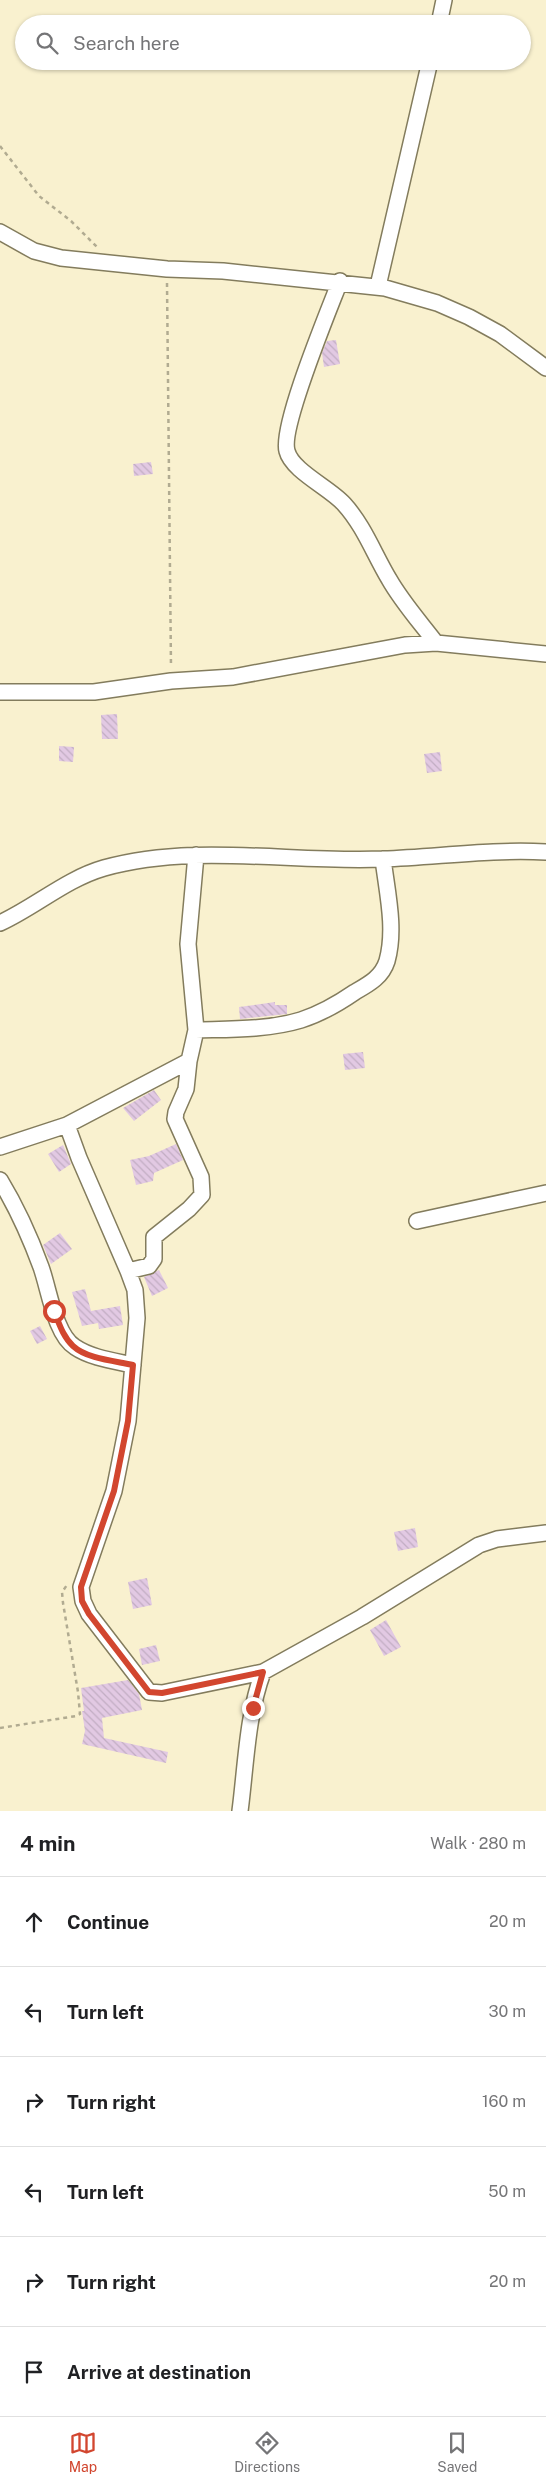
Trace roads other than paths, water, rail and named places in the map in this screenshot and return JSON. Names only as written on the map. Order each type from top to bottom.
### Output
[{"type":"street","points":[[441,15],[444,0]]},
{"type":"street","points":[[378,286],[428,70]]},
{"type":"street","points":[[0,232],[34,251],[52,256],[167,269],[223,271],[378,286],[437,303],[469,317],[500,334],[546,368]]},
{"type":"street","points":[[340,281],[296,398],[286,440],[286,450],[290,459],[298,467],[344,503],[360,524],[390,582],[436,643]]},
{"type":"street","points":[[0,692],[94,692],[171,681],[252,675],[406,645],[436,643],[546,654]]},
{"type":"street","points":[[0,923],[80,878],[101,869],[142,860],[196,855],[383,859],[516,850],[546,852]]},
{"type":"street","points":[[128,1271],[149,1266],[154,1259],[154,1237],[189,1209],[202,1195],[201,1177],[175,1119],[186,1089],[189,1062],[196,1030],[188,944],[196,855]]},
{"type":"street","points":[[196,1030],[237,1029],[300,1020],[348,997],[377,978],[383,971],[390,944],[390,919],[383,859]]},
{"type":"street","points":[[0,1147],[67,1125],[189,1062]]},
{"type":"street","points":[[67,1125],[78,1158],[128,1271],[136,1302],[128,1421],[114,1491],[81,1587],[82,1601],[89,1614],[149,1692],[162,1693],[263,1672],[362,1617],[479,1545],[497,1539],[546,1534]]},
{"type":"street","points":[[0,1180],[25,1228],[42,1268],[63,1333],[73,1347],[86,1353],[133,1365]]},
{"type":"street","points":[[418,1221],[546,1193]]},
{"type":"street","points":[[240,1811],[253,1708],[263,1672]]}]
